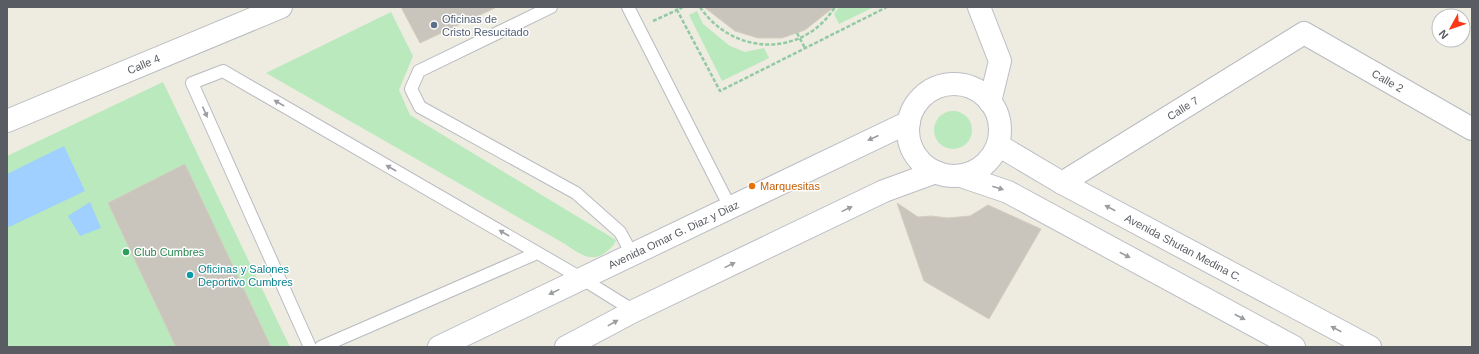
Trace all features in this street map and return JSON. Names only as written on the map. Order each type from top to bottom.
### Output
[{"type":"street","name":"Calle 4","points":[[7,121],[281,7]]},
{"type":"street","points":[[979,7],[1000,61],[990,102]]},
{"type":"street","name":"Calle 2","points":[[1304,33],[1472,129]]},
{"type":"street","name":"Calle 7","points":[[1062,183],[1304,33]]},
{"type":"street","points":[[961,176],[977,170],[990,160],[998,145],[1000,122],[990,102],[972,88],[959,85],[945,85],[932,89],[921,98],[913,109],[909,122],[909,138],[914,152],[924,164],[936,172],[961,176],[1008,192],[1294,347]]},
{"type":"street","name":"Avenida Omar G. Diaz y Diaz","points":[[439,347],[909,122]]},
{"type":"street","name":"Avenida Shutan Medina C.","points":[[998,145],[1062,183],[1370,347]]},
{"type":"street","points":[[581,344],[634,312],[884,191],[936,172]]},
{"type":"lane","points":[[551,7],[419,71],[411,89],[420,107],[576,193],[620,232],[632,254]]},
{"type":"lane","points":[[628,7],[730,207]]},
{"type":"lane","points":[[310,347],[192,83],[223,71],[581,278],[634,312]]},
{"type":"lane","points":[[320,347],[537,253]]},
{"type":"path","points":[[638,27],[677,8],[683,7]]},
{"type":"path","points":[[700,7],[707,17],[722,31],[740,40],[767,45],[780,44],[800,38],[816,29],[829,16],[835,7]]},
{"type":"path","points":[[677,8],[720,90],[887,7]]},
{"type":"path","points":[[797,33],[805,48]]},
{"type":"green space","points":[[839,7],[874,7],[839,24],[834,14]]},
{"type":"green space","points":[[697,11],[703,24],[730,46],[745,52],[764,48],[769,58],[722,81],[689,15]]},
{"type":"green space","points":[[391,12],[413,56],[399,90],[410,115],[616,240],[611,248],[596,257],[580,254],[266,73]]},
{"type":"green space","name":"Club Cumbres","points":[[163,82],[290,347],[7,347],[7,156]]},
{"type":"green space","points":[[949,111],[957,111],[964,114],[969,119],[972,130],[969,141],[964,146],[957,149],[949,149],[942,146],[937,141],[934,134],[934,126],[937,119],[942,114]]},
{"type":"water","points":[[64,146],[85,191],[9,227],[7,224],[7,174]]},
{"type":"water","points":[[90,202],[101,228],[80,236],[68,216]]},
{"type":"building","name":"Oficinas de Cristo Resucitado","points":[[401,7],[497,7],[420,43]]},
{"type":"building","points":[[704,7],[834,7],[805,30],[782,38],[758,38],[735,31]]},
{"type":"building","name":"Oficinas y Salones Deportivo Cumbres","points":[[185,164],[271,347],[176,347],[108,203]]},
{"type":"building","points":[[897,203],[918,217],[931,216],[948,218],[970,216],[988,205],[1041,229],[989,319],[924,281]]},
{"type":"place","name":"Oficinas de Cristo Resucitado","points":[[434,25]]},
{"type":"place","name":"Marquesitas","points":[[752,186]]},
{"type":"place","name":"Club Cumbres","points":[[126,252]]},
{"type":"place","name":"Oficinas y Salones Deportivo Cumbres","points":[[190,275]]}]
